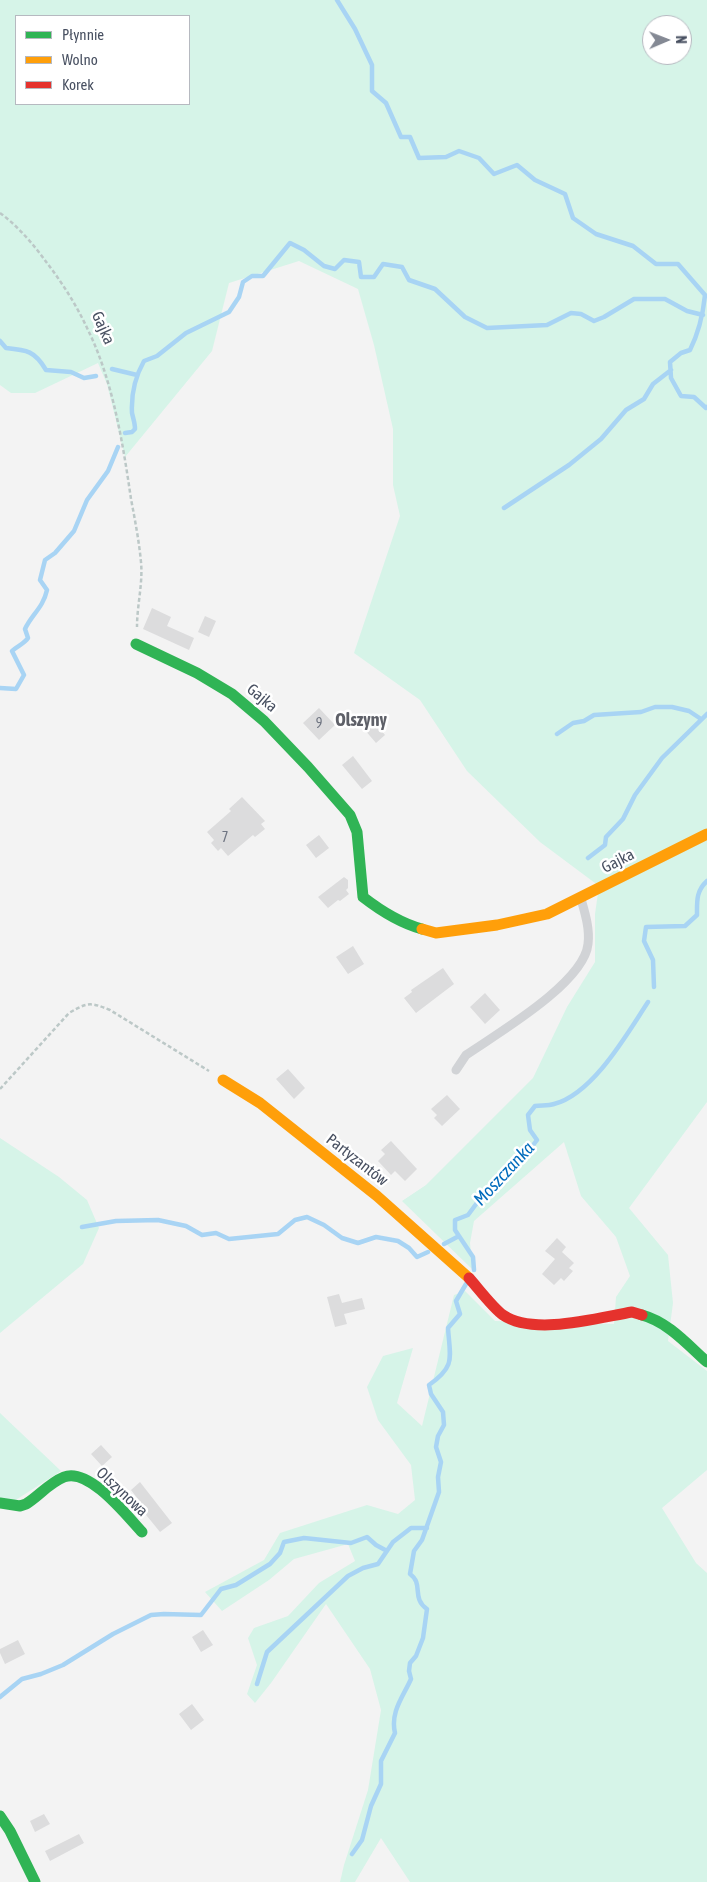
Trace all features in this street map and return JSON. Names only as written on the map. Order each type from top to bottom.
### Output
[{"type":"street","name":"Gajka","points":[[136,644],[194,672],[230,693],[266,722],[350,815],[356,832],[363,897],[376,908],[408,925],[436,932],[497,925],[547,914],[707,834]]},
{"type":"street","name":"Partyzantów","points":[[223,1080],[260,1104],[377,1196],[463,1271],[503,1315],[522,1323],[549,1326],[632,1312],[649,1316],[671,1330],[707,1362]]},
{"type":"street","name":"Olszynowa","points":[[0,1504],[20,1506],[26,1504],[65,1476],[74,1475],[90,1482],[112,1501],[142,1532]]},
{"type":"street","points":[[0,1816],[10,1831],[35,1882]]},
{"type":"lane","points":[[456,1070],[466,1055],[560,987],[580,965],[588,945],[587,922],[581,898]]},
{"type":"path","name":"Gajka","points":[[0,213],[38,251],[66,289],[89,331],[101,363],[117,419],[125,457],[141,564],[136,644]]},
{"type":"path","points":[[0,1089],[69,1013],[83,1005],[92,1003],[110,1010],[223,1080]]},
{"type":"green space","points":[[0,0],[707,0],[707,1102],[629,1208],[668,1255],[673,1303],[668,1341],[707,1371],[707,1470],[662,1508],[696,1563],[707,1573],[707,1882],[410,1882],[381,1838],[355,1882],[340,1882],[368,1790],[381,1710],[370,1669],[326,1604],[255,1703],[247,1694],[257,1665],[248,1638],[254,1628],[288,1616],[319,1583],[355,1561],[348,1544],[294,1559],[269,1580],[222,1611],[205,1592],[264,1560],[280,1533],[367,1505],[398,1514],[415,1500],[411,1465],[378,1420],[367,1387],[383,1356],[413,1348],[397,1403],[422,1426],[454,1295],[465,1291],[495,1321],[614,1324],[616,1297],[630,1276],[616,1237],[581,1196],[564,1142],[474,1221],[470,1243],[473,1270],[402,1201],[426,1185],[533,1078],[567,1007],[595,962],[595,914],[599,886],[540,842],[467,771],[420,700],[354,653],[400,516],[393,485],[393,429],[374,345],[358,289],[299,261],[229,283],[212,351],[125,457],[107,384],[98,363],[35,393],[11,393],[0,385]]},
{"type":"green space","points":[[0,1138],[59,1177],[87,1200],[99,1228],[83,1264],[0,1333]]},
{"type":"green space","points":[[0,1413],[61,1471],[11,1503],[0,1499]]},
{"type":"building","points":[[152,608],[171,617],[167,626],[194,638],[189,650],[143,629]]},
{"type":"building","points":[[205,616],[216,621],[209,637],[198,632]]},
{"type":"building","points":[[319,708],[335,725],[319,740],[303,723]]},
{"type":"building","points":[[374,721],[385,735],[376,743],[364,729]]},
{"type":"building","points":[[353,756],[372,781],[362,789],[342,765]]},
{"type":"building","points":[[242,797],[265,821],[261,824],[265,829],[255,837],[253,835],[228,856],[221,848],[218,851],[211,843],[214,840],[207,832],[231,811],[229,809]]},
{"type":"building","points":[[319,835],[329,848],[316,858],[306,845]]},
{"type":"building","points":[[344,877],[348,880],[348,888],[346,890],[349,894],[328,908],[318,897]]},
{"type":"building","points":[[353,946],[364,964],[348,974],[336,957]]},
{"type":"building","points":[[443,968],[454,984],[416,1013],[404,998],[412,992],[411,990]]},
{"type":"building","points":[[485,993],[500,1010],[485,1024],[470,1007]]},
{"type":"building","points":[[288,1069],[305,1088],[294,1099],[276,1079]]},
{"type":"building","points":[[447,1095],[460,1109],[442,1126],[434,1118],[437,1115],[431,1109]]},
{"type":"building","points":[[391,1141],[417,1169],[405,1181],[395,1171],[391,1175],[378,1161],[385,1154],[381,1150]]},
{"type":"building","points":[[557,1238],[566,1247],[562,1252],[574,1263],[569,1268],[573,1271],[564,1281],[561,1278],[554,1285],[542,1274],[555,1259],[545,1251]]},
{"type":"building","points":[[339,1294],[342,1303],[362,1298],[365,1309],[344,1314],[347,1324],[335,1327],[327,1297]]},
{"type":"building","points":[[101,1445],[112,1457],[102,1466],[91,1454]]},
{"type":"building","points":[[140,1482],[172,1523],[160,1532],[138,1505],[141,1503],[131,1490]]},
{"type":"building","points":[[203,1630],[213,1645],[201,1652],[192,1637]]},
{"type":"building","points":[[18,1640],[25,1654],[5,1664],[0,1649]]},
{"type":"building","points":[[192,1704],[204,1720],[191,1730],[179,1714]]},
{"type":"building","points":[[44,1814],[50,1824],[35,1832],[30,1821]]},
{"type":"building","points":[[79,1834],[84,1843],[50,1861],[45,1851]]},
{"type":"waterway","points":[[337,0],[355,29],[372,65],[372,91],[386,103],[401,137],[410,137],[419,158],[446,157],[459,151],[479,158],[494,174],[517,165],[535,180],[565,194],[573,218],[596,234],[633,246],[656,264],[678,264],[705,295],[700,323],[693,343],[690,350],[681,353],[670,362],[671,378],[681,396],[694,397],[707,407]]},
{"type":"waterway","points":[[125,433],[132,432],[135,429],[132,413],[133,392],[138,373],[144,361],[157,356],[186,333],[229,312],[239,297],[243,282],[252,276],[263,276],[290,243],[304,250],[324,266],[335,269],[344,260],[359,262],[361,277],[374,277],[383,264],[402,267],[409,280],[435,289],[465,317],[487,328],[547,325],[571,313],[581,314],[594,321],[634,299],[665,299],[687,311],[703,315]]},
{"type":"waterway","points":[[0,341],[6,348],[25,351],[34,355],[46,370],[71,372],[84,378],[96,376]]},
{"type":"waterway","points":[[112,369],[137,375]]},
{"type":"waterway","points":[[504,508],[569,465],[601,439],[626,410],[644,399],[653,384],[671,370]]},
{"type":"waterway","points":[[0,688],[16,689],[24,675],[12,651],[28,638],[25,629],[45,596],[47,590],[40,580],[45,560],[55,553],[74,531],[87,500],[108,471],[118,447]]},
{"type":"waterway","points":[[557,734],[573,723],[584,721],[594,715],[641,712],[655,707],[672,707],[689,711],[701,719]]},
{"type":"waterway","points":[[588,858],[605,845],[606,837],[623,819],[635,795],[662,758],[707,714]]},
{"type":"waterway","name":"Moszczanka","points":[[654,987],[653,960],[644,941],[646,927],[685,926],[697,915],[699,892],[707,881]]},
{"type":"waterway","name":"Moszczanka","points":[[474,1270],[473,1257],[455,1230],[455,1220],[468,1215],[485,1192],[495,1189],[518,1165],[537,1140],[530,1130],[528,1115],[535,1106],[554,1104],[568,1098],[582,1088],[608,1061],[648,1002]]},
{"type":"waterway","points":[[82,1227],[116,1221],[158,1220],[186,1226],[202,1235],[216,1233],[229,1239],[278,1234],[295,1220],[307,1217],[324,1225],[342,1238],[358,1243],[376,1237],[398,1241],[409,1248],[417,1257],[428,1252]]},
{"type":"waterway","points":[[444,1244],[459,1236]]},
{"type":"waterway","points":[[352,1854],[362,1840],[371,1806],[381,1784],[381,1761],[395,1733],[394,1718],[396,1711],[411,1679],[410,1663],[416,1656],[423,1638],[427,1609],[422,1605],[418,1596],[416,1582],[410,1574],[414,1551],[422,1540],[439,1492],[438,1477],[441,1462],[436,1447],[438,1436],[444,1425],[443,1412],[431,1394],[429,1385],[447,1367],[450,1354],[448,1328],[460,1314],[456,1301],[466,1284]]},
{"type":"waterway","points":[[257,1684],[267,1652],[348,1576],[363,1568],[378,1564],[393,1542],[411,1528],[427,1528]]},
{"type":"waterway","points":[[0,1697],[22,1679],[63,1665],[113,1634],[151,1615],[201,1615],[221,1589],[236,1585],[270,1564],[280,1553],[284,1542],[304,1538],[351,1543],[367,1537],[387,1551]]},
{"type":"traffic: fast","points":[[136,644],[197,673],[232,694],[264,721],[350,815],[357,832],[363,897],[391,916],[422,929]]},
{"type":"traffic: fast","points":[[642,1315],[669,1328],[707,1362]]},
{"type":"traffic: fast","points":[[0,1503],[20,1506],[26,1504],[64,1477],[74,1476],[85,1479],[107,1495],[142,1532]]},
{"type":"traffic: fast","points":[[0,1816],[10,1831],[35,1882]]},
{"type":"traffic: slow","points":[[422,929],[436,933],[497,925],[547,914],[707,834]]},
{"type":"traffic: slow","points":[[223,1080],[260,1103],[377,1196],[469,1278]]},
{"type":"traffic: jam","points":[[469,1278],[499,1312],[516,1321],[548,1325],[566,1324],[632,1312],[642,1315]]},
{"type":"district","name":"Olszyny","points":[[361,720]]}]
